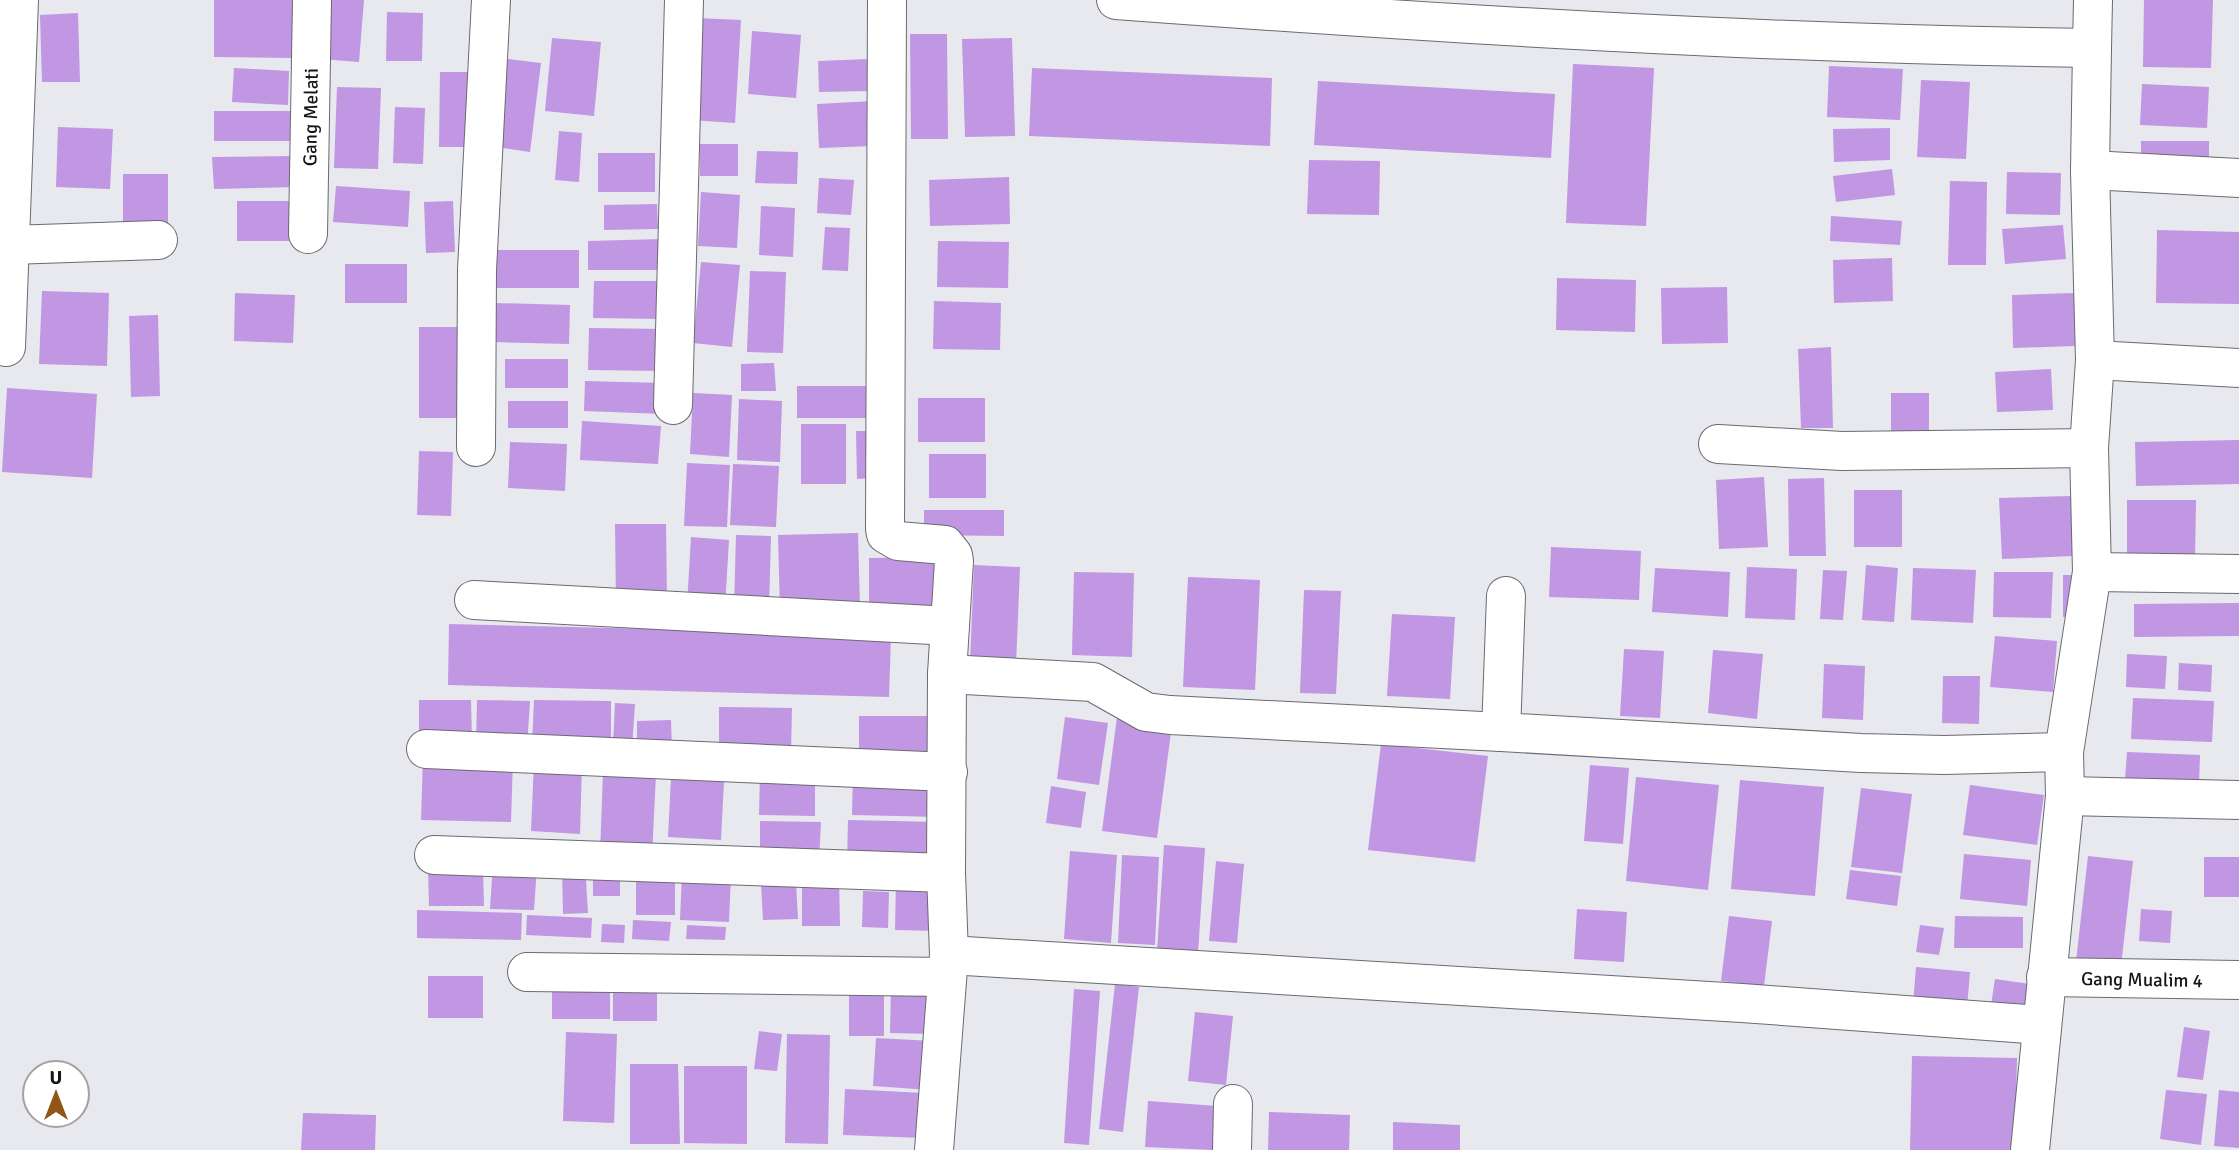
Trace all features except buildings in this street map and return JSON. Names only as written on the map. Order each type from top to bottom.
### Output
[{"type":"street","points":[[6,347],[19,0]]},
{"type":"street","name":"Gang Melati","points":[[308,234],[312,0]]},
{"type":"street","points":[[476,447],[477,270],[491,0]]},
{"type":"street","points":[[673,405],[684,0]]},
{"type":"street","points":[[887,0],[885,529],[891,539],[944,545],[950,550],[954,561],[947,674],[948,966],[934,1150]]},
{"type":"street","points":[[1116,0],[1252,5],[1576,31],[1923,46],[2092,48]]},
{"type":"street","points":[[2030,1150],[2065,796],[2064,752],[2092,572],[2089,448],[2095,360],[2090,170],[2093,0]]},
{"type":"street","points":[[2090,170],[2239,178]]},
{"type":"street","points":[[10,245],[158,240]]},
{"type":"street","points":[[2095,360],[2239,368]]},
{"type":"street","points":[[1718,444],[1842,451],[2089,448]]},
{"type":"street","points":[[2092,572],[2239,574]]},
{"type":"street","points":[[1501,732],[1506,596]]},
{"type":"street","points":[[474,600],[950,626]]},
{"type":"street","points":[[947,674],[1093,682],[1146,712],[1170,715],[1861,753],[1944,755],[2064,752]]},
{"type":"street","points":[[426,749],[948,772]]},
{"type":"street","points":[[2065,796],[2239,800]]},
{"type":"street","points":[[434,855],[946,873]]},
{"type":"street","points":[[527,972],[948,966],[1714,1001],[2041,1025]]},
{"type":"street","name":"Gang Mualim 4","points":[[2046,977],[2239,980]]},
{"type":"street","points":[[1232,1150],[1233,1104]]}]
